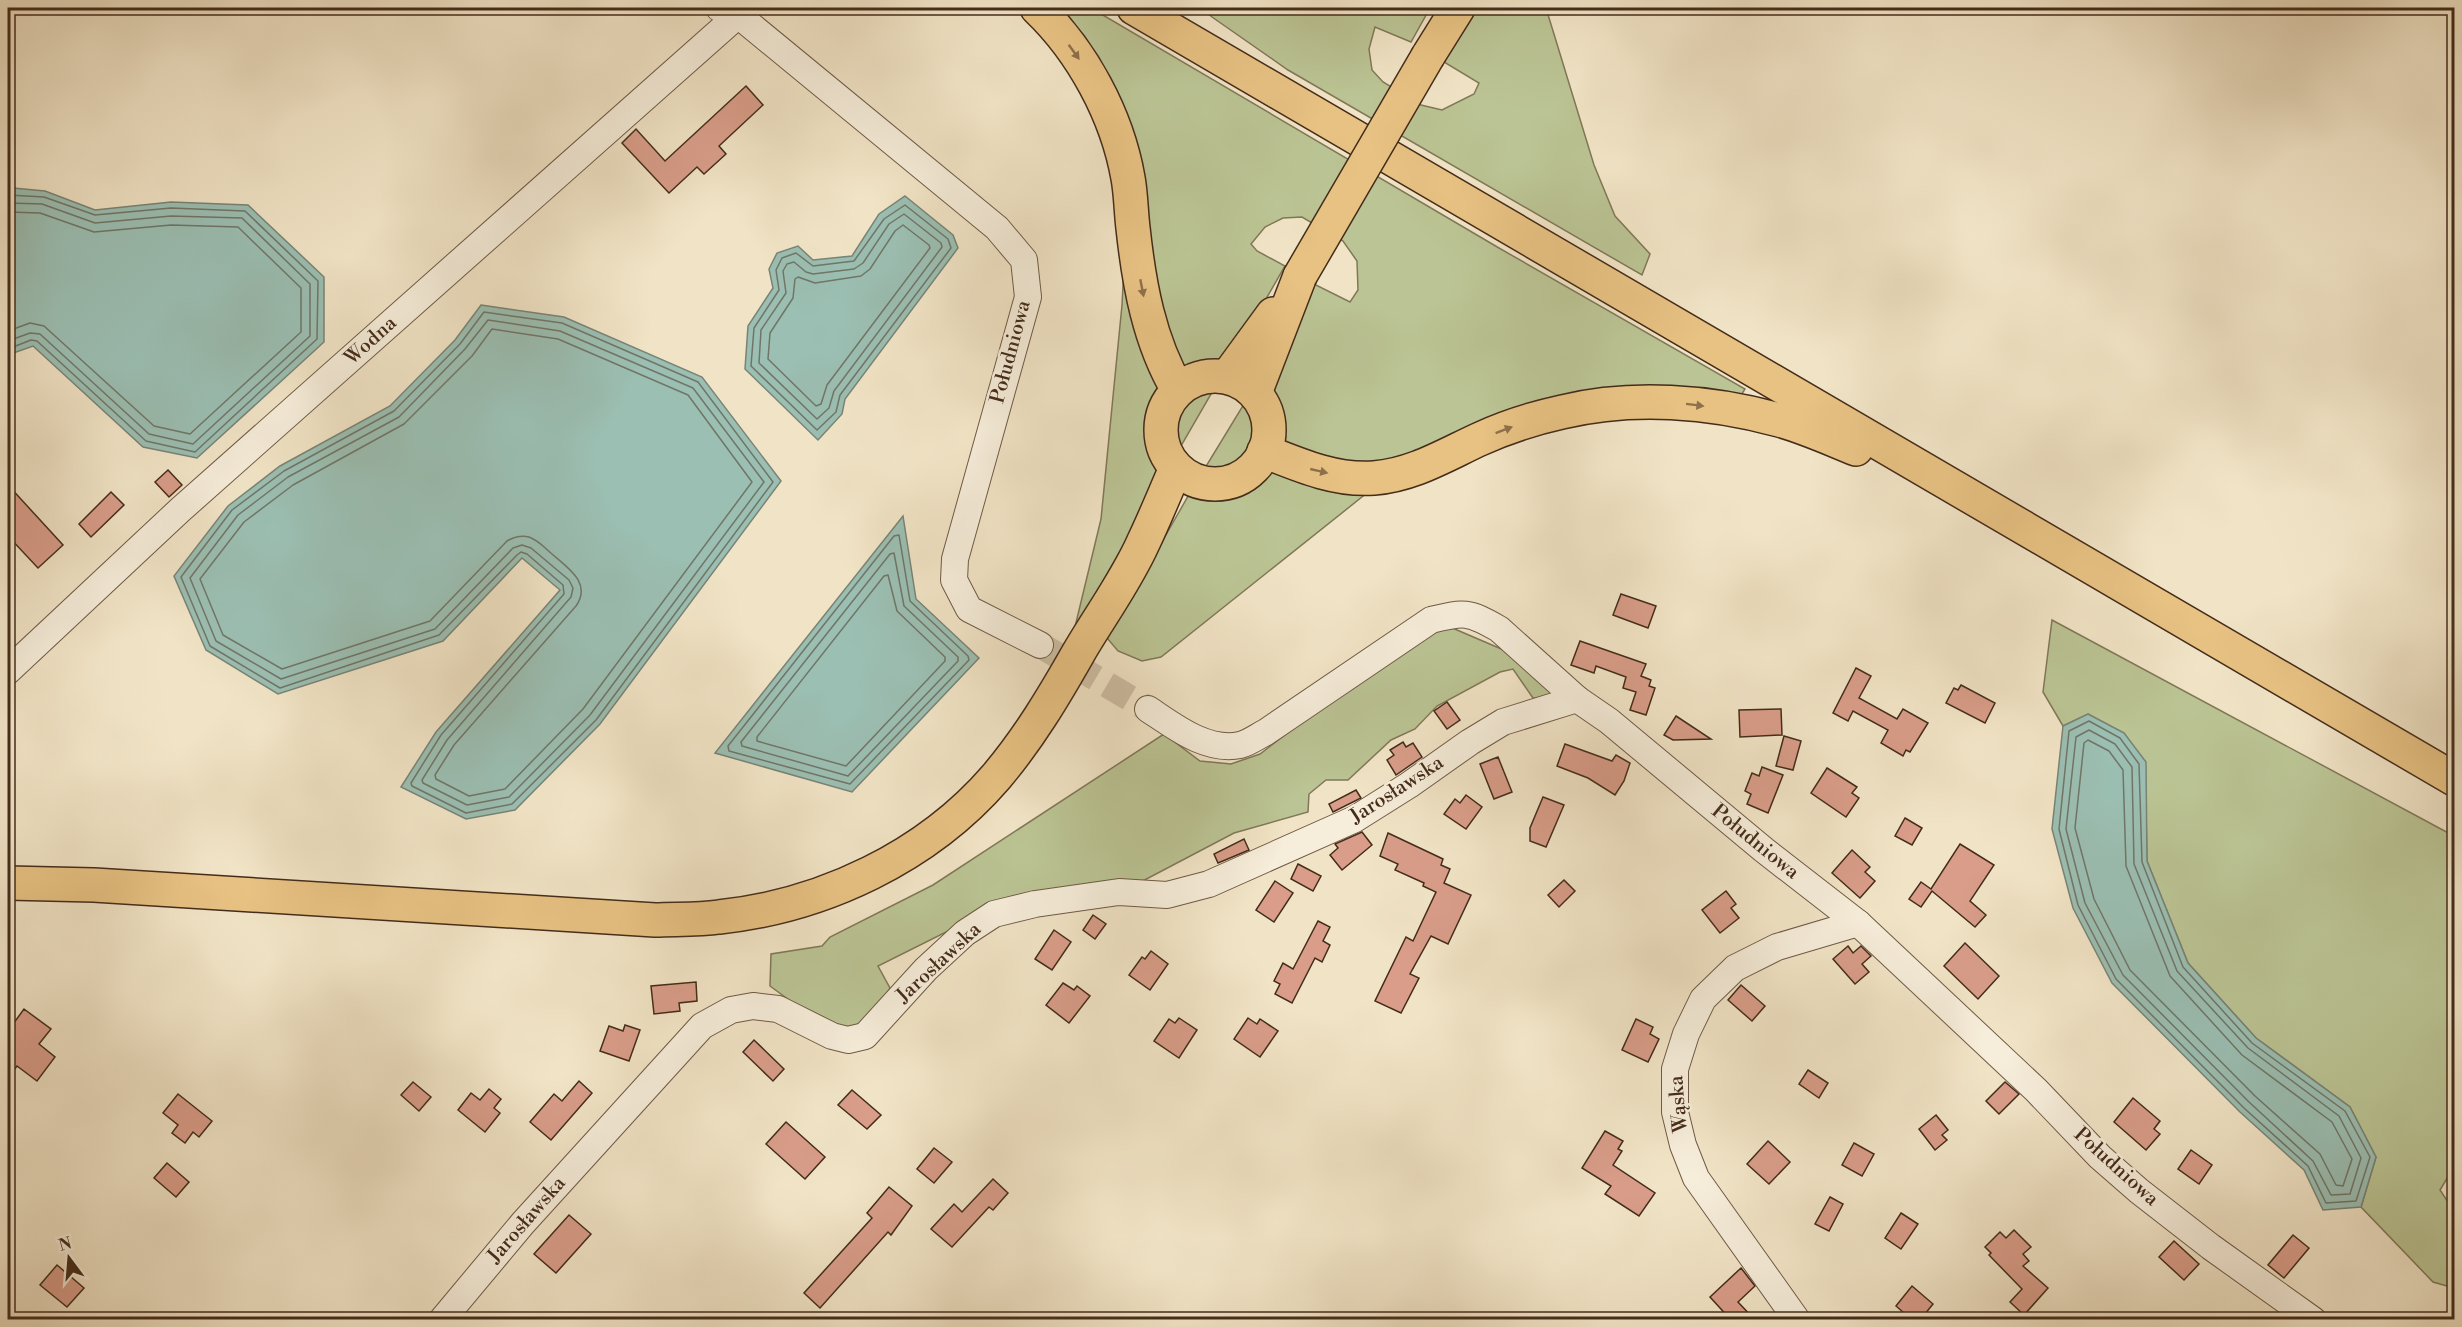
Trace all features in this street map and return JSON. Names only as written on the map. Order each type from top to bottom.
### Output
[{"type":"main road","points":[[1036,8],[1056,26],[1085,66],[1117,136],[1128,178],[1133,230],[1152,332],[1165,368],[1178,390]]},
{"type":"main road","points":[[1134,8],[2454,779]]},
{"type":"main road","points":[[1178,8],[1231,64]]},
{"type":"main road","points":[[1241,385],[1300,276],[1458,8]]},
{"type":"main road","points":[[1217,375],[1241,385],[1267,414],[1268,433],[1264,451],[1245,475],[1230,482],[1215,484],[1187,475],[1164,450],[1160,428],[1165,408],[1178,390],[1196,379],[1217,375]]},
{"type":"main road","points":[[1264,451],[1305,468],[1343,476],[1372,478],[1404,473],[1504,429],[1563,411],[1614,403],[1674,402],[1735,410],[1781,420],[1961,491]]},
{"type":"main road","points":[[8,883],[94,885],[655,920],[717,918],[802,901],[855,881],[904,854],[946,824],[994,779],[1038,722],[1187,475]]},
{"type":"street","name":"Południowa","points":[[728,11],[997,228],[1024,260],[1028,297],[955,559],[954,580],[969,609],[1040,645]]},
{"type":"street","name":"Wodna","points":[[8,671],[180,510],[728,11]]},
{"type":"street","name":"Południowa","points":[[1148,709],[1188,735],[1218,745],[1241,744],[1266,732],[1431,620],[1461,612],[1499,628],[1577,699],[1609,721],[1764,850],[1858,923],[2036,1090],[2100,1157],[2211,1247],[2313,1320]]},
{"type":"street","name":"Jarosławska","points":[[442,1320],[531,1214],[681,1048],[702,1026],[731,1010],[753,1006],[778,1009],[832,1036],[848,1040],[865,1036],[926,969],[965,933],[994,914],[1035,904],[1119,892],[1167,894],[1209,884],[1355,819],[1503,722],[1577,699]]},
{"type":"street","name":"Wąska","points":[[1797,1320],[1696,1178],[1683,1145],[1675,1112],[1675,1069],[1686,1034],[1703,999],[1735,968],[1777,947],[1858,923]]},
{"type":"green space","points":[[1044,8],[1091,8],[1499,248],[1745,389],[1740,397],[1636,389],[1367,493],[1161,657],[1142,661],[1118,651],[1107,638],[1191,491],[1266,368],[1312,283],[1350,302],[1358,290],[1357,261],[1343,241],[1302,217],[1283,218],[1265,227],[1251,244],[1257,251],[1285,266],[1074,631],[1101,519],[1122,305],[1125,247],[1114,165]]},
{"type":"green space","points":[[1201,8],[1430,8],[1411,42],[1375,27],[1369,49],[1372,70],[1383,82],[1421,105],[1442,110],[1474,94],[1479,83],[1444,62],[1478,8],[1546,8],[1594,165],[1615,216],[1650,254],[1642,275],[1288,70]]},
{"type":"green space","points":[[2052,620],[2454,836],[2454,1167],[2440,1190],[2454,1211],[2454,1288],[2433,1282],[2361,1207],[2376,1157],[2350,1107],[2256,1038],[2188,963],[2147,861],[2145,762],[2124,733],[2088,714],[2063,726],[2043,692]]},
{"type":"green space","points":[[1443,624],[1506,651],[1557,694],[1546,700],[1533,698],[1513,669],[1500,672],[1437,706],[1415,729],[1391,740],[1348,780],[1326,780],[1309,794],[1308,812],[1234,833],[1137,884],[990,910],[878,966],[890,988],[875,1015],[843,1033],[796,1005],[770,986],[771,954],[822,946],[830,937],[933,885],[1164,734],[1200,761],[1231,764],[1260,754],[1403,645]]},
{"type":"water","points":[[13,188],[45,191],[95,210],[171,202],[248,205],[324,277],[324,342],[197,458],[143,447],[33,346],[8,355],[8,190]]},
{"type":"water","points":[[905,196],[953,235],[958,248],[845,399],[842,414],[818,440],[745,369],[748,326],[773,288],[769,269],[777,253],[798,246],[813,260],[852,256],[879,214]]},
{"type":"water","points":[[481,305],[564,317],[702,377],[781,481],[600,724],[515,810],[466,819],[401,787],[436,732],[560,590],[522,558],[443,641],[278,694],[206,650],[174,576],[228,506],[280,466],[390,406],[455,340]]},
{"type":"water","points":[[903,516],[916,599],[979,658],[852,792],[715,753]]},
{"type":"water","points":[[2088,714],[2124,733],[2146,762],[2147,861],[2188,963],[2256,1038],[2350,1107],[2376,1157],[2361,1207],[2323,1210],[2304,1170],[2240,1112],[2112,983],[2073,908],[2052,829],[2063,726]]},
{"type":"building","points":[[746,86],[763,105],[719,146],[726,154],[704,174],[697,167],[669,193],[622,143],[636,129],[665,161]]},
{"type":"building","points":[[168,470],[182,485],[169,497],[155,482]]},
{"type":"building","points":[[8,485],[63,545],[38,568],[8,536]]},
{"type":"building","points":[[111,492],[124,505],[91,537],[79,524]]},
{"type":"building","points":[[1621,594],[1656,606],[1648,628],[1613,615]]},
{"type":"building","points":[[1580,641],[1646,664],[1641,676],[1651,680],[1649,686],[1655,688],[1646,715],[1630,710],[1636,692],[1623,688],[1626,677],[1596,666],[1594,673],[1571,665]]},
{"type":"building","points":[[1856,668],[1871,676],[1859,698],[1897,719],[1903,709],[1928,723],[1910,752],[1906,750],[1903,756],[1881,743],[1888,730],[1853,711],[1848,721],[1833,713]]},
{"type":"building","points":[[1961,685],[1995,703],[1985,723],[1946,703],[1954,688],[1958,690]]},
{"type":"building","points":[[1447,702],[1460,720],[1447,729],[1434,711]]},
{"type":"building","points":[[1781,709],[1782,735],[1740,737],[1739,710]]},
{"type":"building","points":[[1676,716],[1711,739],[1673,740],[1664,735]]},
{"type":"building","points":[[1784,736],[1801,741],[1793,770],[1776,766]]},
{"type":"building","points":[[1403,742],[1406,747],[1413,743],[1422,757],[1396,775],[1387,760],[1394,755],[1390,750]]},
{"type":"building","points":[[1565,744],[1612,761],[1616,755],[1630,763],[1624,781],[1615,795],[1588,778],[1557,766]]},
{"type":"building","points":[[1498,757],[1512,792],[1494,799],[1480,764]]},
{"type":"building","points":[[1762,767],[1783,775],[1768,813],[1747,804],[1751,794],[1745,791],[1752,773],[1759,776]]},
{"type":"building","points":[[1827,768],[1857,787],[1852,793],[1859,798],[1846,817],[1811,793]]},
{"type":"building","points":[[1356,790],[1361,798],[1333,812],[1329,804]]},
{"type":"building","points":[[1466,795],[1482,807],[1466,829],[1444,814],[1455,799],[1460,803]]},
{"type":"building","points":[[1543,797],[1564,805],[1546,847],[1530,841],[1530,828]]},
{"type":"building","points":[[1905,818],[1922,828],[1912,845],[1895,836]]},
{"type":"building","points":[[1362,832],[1372,845],[1342,870],[1330,855],[1338,848],[1335,844]]},
{"type":"building","points":[[1388,833],[1443,859],[1441,865],[1450,869],[1444,883],[1471,895],[1448,944],[1431,936],[1410,974],[1419,978],[1401,1013],[1375,1001],[1406,937],[1413,941],[1436,892],[1423,886],[1424,883],[1395,870],[1398,864],[1380,856]]},
{"type":"building","points":[[1244,839],[1249,850],[1218,863],[1214,854]]},
{"type":"building","points":[[1960,844],[1994,865],[1970,901],[1986,915],[1975,927],[1932,891],[1921,907],[1909,899],[1921,882],[1931,889]]},
{"type":"building","points":[[1852,850],[1870,867],[1865,872],[1875,881],[1860,898],[1832,873]]},
{"type":"building","points":[[1298,864],[1321,876],[1313,891],[1291,879]]},
{"type":"building","points":[[1564,880],[1575,891],[1559,907],[1548,895]]},
{"type":"building","points":[[1275,881],[1293,893],[1274,922],[1256,910]]},
{"type":"building","points":[[1726,891],[1736,904],[1731,908],[1739,918],[1720,933],[1702,910]]},
{"type":"building","points":[[1093,915],[1106,924],[1095,939],[1083,930]]},
{"type":"building","points":[[1318,921],[1330,927],[1323,941],[1330,945],[1322,962],[1315,958],[1292,1003],[1275,994],[1280,984],[1274,981],[1283,963],[1293,969]]},
{"type":"building","points":[[1054,930],[1071,942],[1052,970],[1035,959]]},
{"type":"building","points":[[1965,943],[1999,976],[1978,999],[1944,966]]},
{"type":"building","points":[[1848,946],[1853,953],[1861,946],[1871,956],[1862,964],[1869,972],[1855,984],[1833,959]]},
{"type":"building","points":[[1151,951],[1168,964],[1150,990],[1129,975],[1142,957],[1145,959]]},
{"type":"building","points":[[696,982],[697,1001],[679,1003],[680,1011],[654,1014],[651,986]]},
{"type":"building","points":[[1063,983],[1074,990],[1077,986],[1090,996],[1069,1023],[1046,1005]]},
{"type":"building","points":[[1741,985],[1765,1006],[1752,1021],[1728,1000]]},
{"type":"building","points":[[24,1009],[51,1029],[39,1044],[55,1057],[37,1081],[17,1066],[8,1078],[8,1031]]},
{"type":"building","points":[[1179,1018],[1197,1030],[1179,1058],[1154,1041],[1169,1019],[1175,1023]]},
{"type":"building","points":[[1248,1018],[1257,1024],[1260,1019],[1278,1031],[1260,1057],[1234,1039]]},
{"type":"building","points":[[1636,1019],[1653,1027],[1650,1034],[1659,1039],[1648,1062],[1622,1050]]},
{"type":"building","points":[[625,1025],[640,1030],[629,1061],[600,1051],[609,1026],[623,1031]]},
{"type":"building","points":[[754,1040],[784,1069],[773,1081],[743,1052]]},
{"type":"building","points":[[1808,1070],[1828,1083],[1819,1098],[1799,1084]]},
{"type":"building","points":[[579,1081],[592,1093],[551,1140],[530,1122],[554,1094],[562,1101]]},
{"type":"building","points":[[413,1082],[431,1097],[419,1111],[401,1095]]},
{"type":"building","points":[[2005,1082],[2019,1094],[1999,1114],[1986,1101]]},
{"type":"building","points":[[489,1089],[501,1099],[494,1108],[500,1113],[485,1132],[458,1110],[471,1093],[480,1100]]},
{"type":"building","points":[[852,1090],[881,1115],[867,1129],[838,1105]]},
{"type":"building","points":[[178,1094],[212,1121],[199,1137],[193,1132],[185,1143],[172,1133],[178,1125],[163,1113]]},
{"type":"building","points":[[2133,1098],[2160,1121],[2154,1129],[2160,1134],[2146,1150],[2114,1122]]},
{"type":"building","points":[[1936,1115],[1948,1130],[1942,1135],[1947,1140],[1935,1150],[1919,1129]]},
{"type":"building","points":[[786,1122],[825,1157],[805,1179],[766,1144]]},
{"type":"building","points":[[1605,1131],[1623,1141],[1618,1149],[1622,1151],[1613,1165],[1655,1193],[1639,1216],[1605,1194],[1611,1186],[1582,1168]]},
{"type":"building","points":[[1768,1141],[1790,1162],[1769,1184],[1747,1164]]},
{"type":"building","points":[[1854,1143],[1874,1154],[1862,1176],[1842,1165]]},
{"type":"building","points":[[934,1148],[952,1162],[934,1183],[917,1169]]},
{"type":"building","points":[[2191,1150],[2212,1165],[2199,1184],[2178,1169]]},
{"type":"building","points":[[167,1163],[189,1182],[176,1197],[154,1178]]},
{"type":"building","points":[[993,1179],[1008,1193],[993,1210],[989,1207],[952,1247],[931,1229],[954,1204],[962,1212]]},
{"type":"building","points":[[889,1187],[912,1206],[891,1235],[888,1232],[820,1308],[804,1293],[872,1218],[867,1213]]},
{"type":"building","points":[[1830,1197],[1843,1204],[1829,1231],[1815,1224]]},
{"type":"building","points":[[1901,1213],[1918,1224],[1901,1249],[1885,1238]]},
{"type":"building","points":[[569,1215],[591,1234],[556,1273],[534,1254]]},
{"type":"building","points":[[2014,1230],[2031,1247],[2023,1254],[2029,1261],[2023,1266],[2048,1288],[2024,1315],[2010,1302],[2022,1289],[1989,1255],[1991,1253],[1985,1247],[2000,1232],[2006,1238]]},
{"type":"building","points":[[2293,1235],[2309,1248],[2284,1278],[2268,1265]]},
{"type":"building","points":[[2174,1241],[2199,1264],[2184,1280],[2159,1257]]},
{"type":"building","points":[[57,1265],[84,1288],[67,1307],[40,1285]]},
{"type":"building","points":[[1741,1268],[1755,1286],[1738,1302],[1755,1320],[1731,1320],[1710,1297]]},
{"type":"building","points":[[1912,1286],[1933,1304],[1920,1320],[1912,1320],[1896,1306]]},
{"type":"tunnel","points":[[1040,645],[1148,709]]}]
